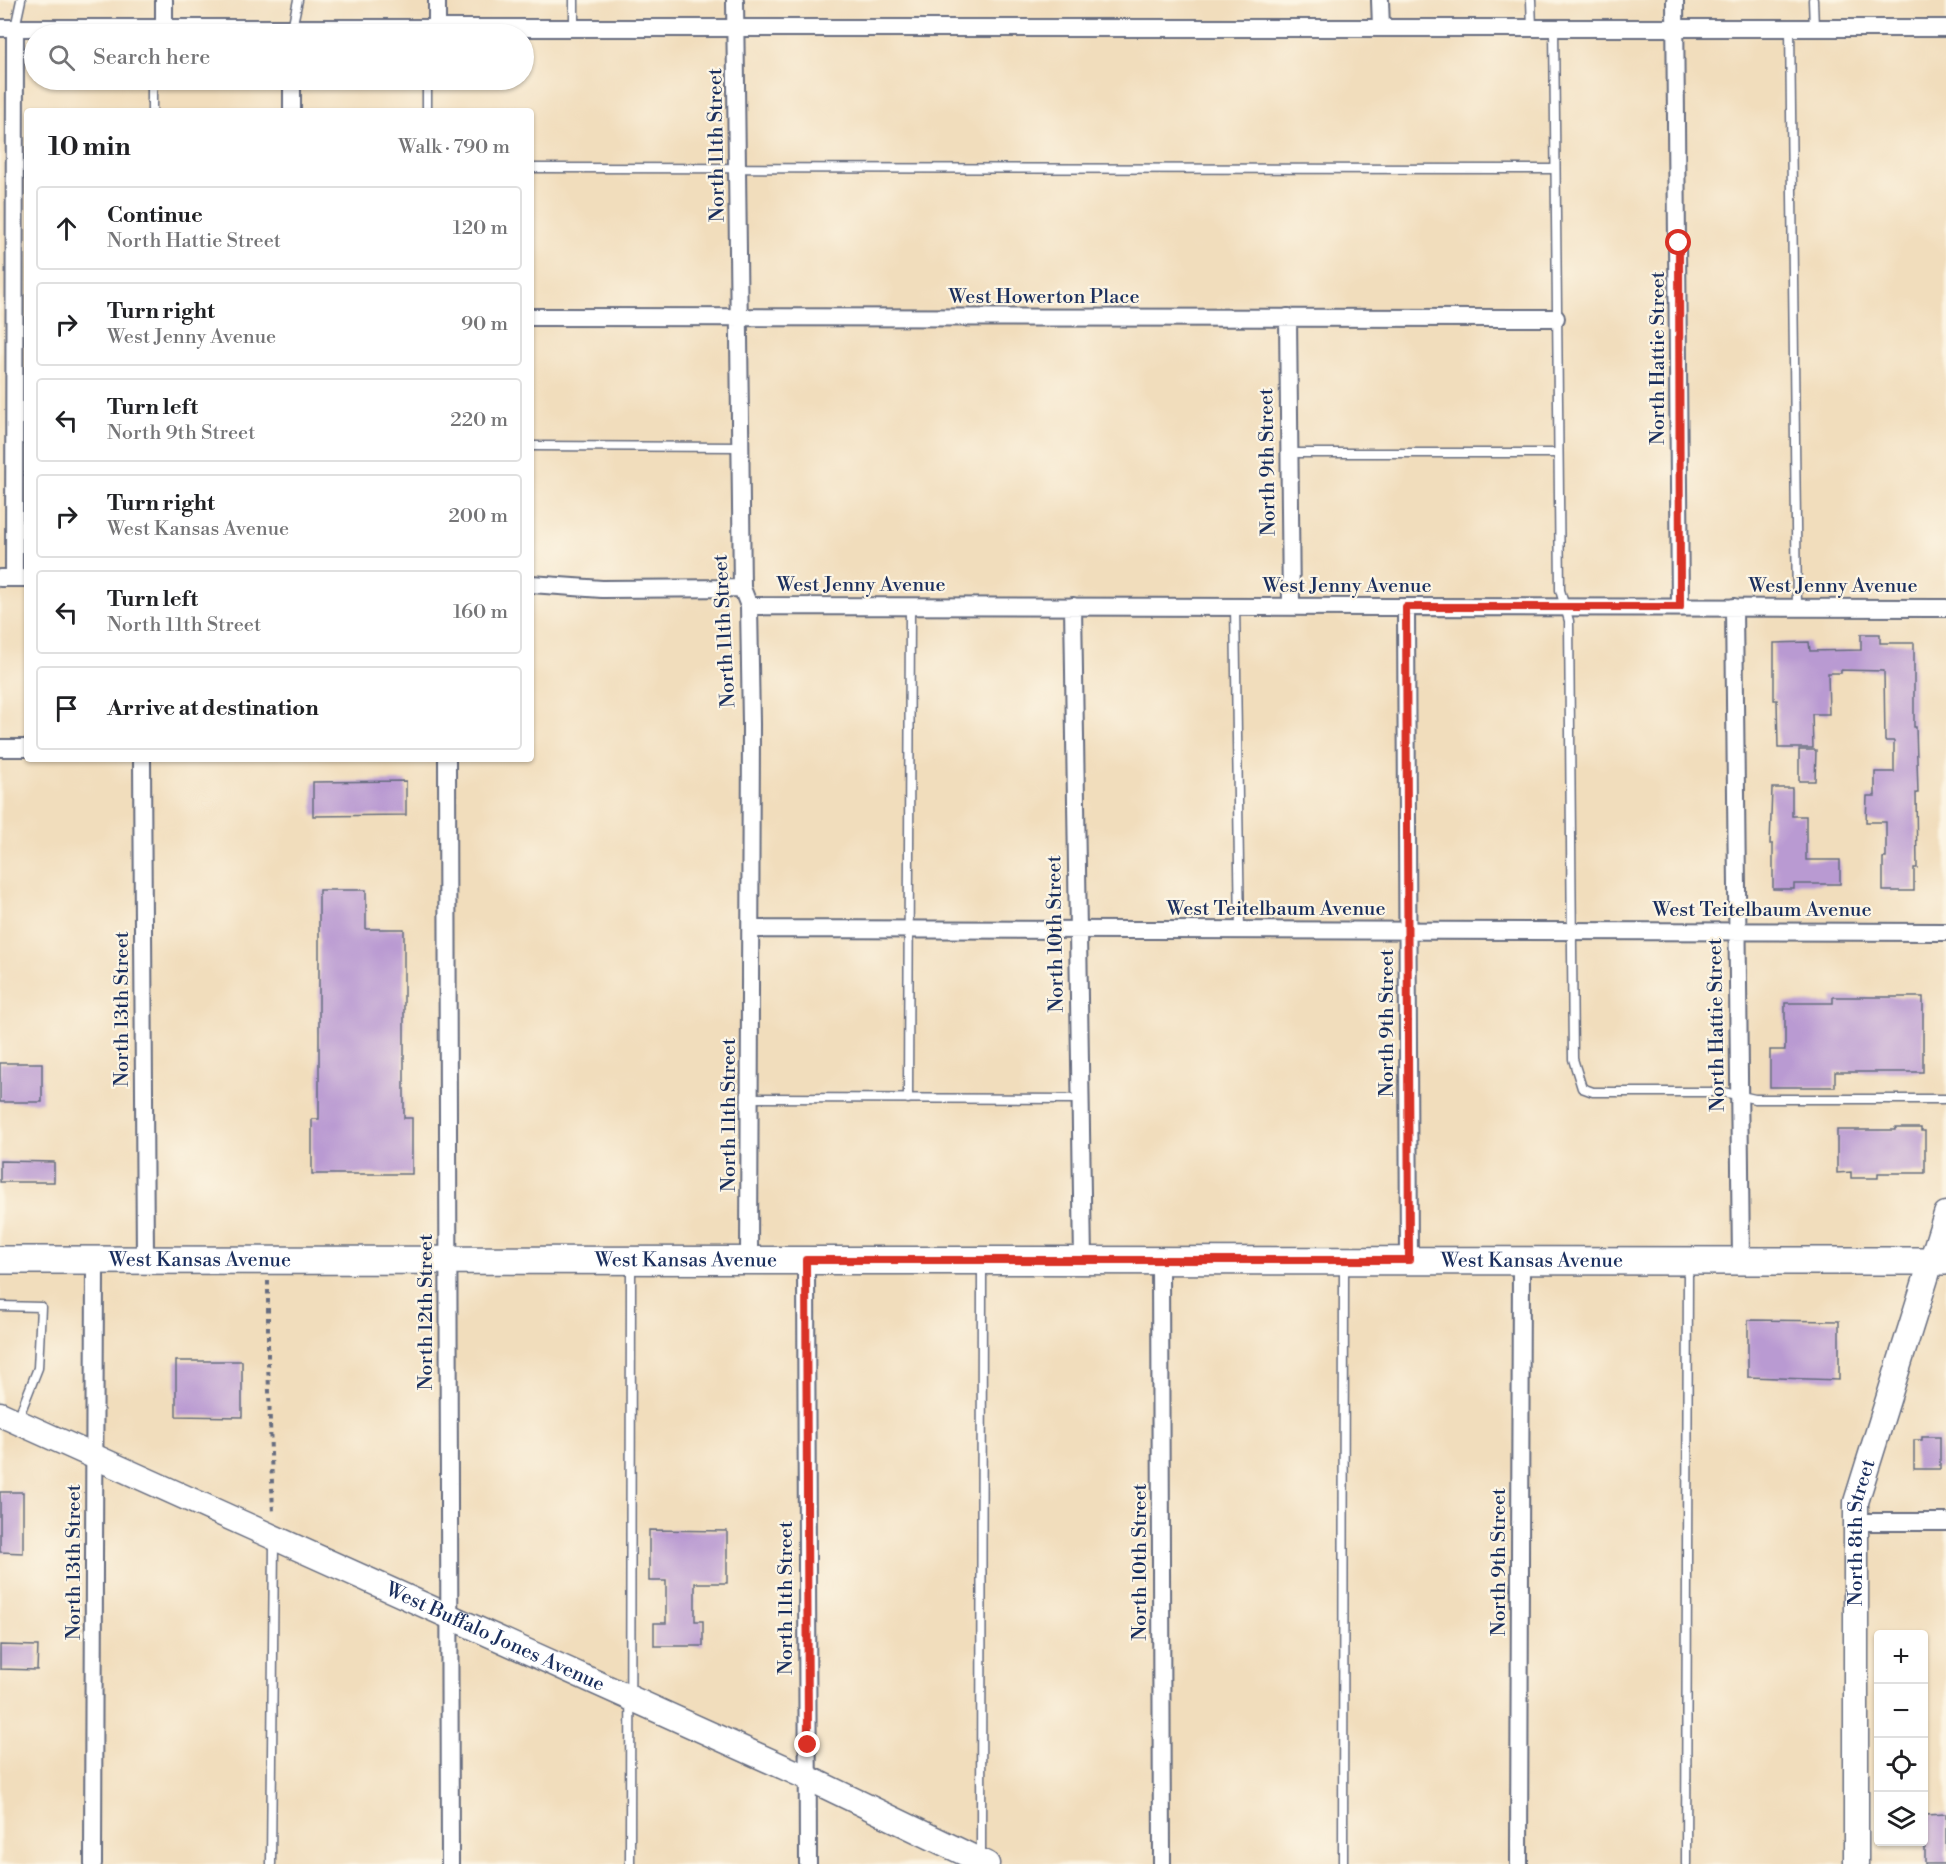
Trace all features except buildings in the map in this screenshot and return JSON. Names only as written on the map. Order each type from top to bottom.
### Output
[{"type":"main road","name":"North 8th Street","points":[[1856,1864],[1856,1502],[1939,1261],[1946,1214]]},
{"type":"main road","name":"West Kansas Avenue","points":[[0,1260],[1939,1261]]},
{"type":"main road","name":"West Buffalo Jones Avenue","points":[[8,1418],[808,1778],[983,1863]]},
{"type":"street","points":[[162,24],[164,0]]},
{"type":"street","points":[[436,24],[437,0]]},
{"type":"street","name":"North 11th Street","points":[[735,0],[742,588],[749,606],[751,929],[749,1260]]},
{"type":"street","points":[[1380,0],[1381,27]]},
{"type":"street","name":"North Hattie Street","points":[[1676,0],[1680,607]]},
{"type":"street","points":[[14,578],[7,28],[24,28]]},
{"type":"street","points":[[534,29],[1946,28]]},
{"type":"street","points":[[292,90],[292,108]]},
{"type":"street","name":"West Howerton Place","points":[[534,317],[1556,318]]},
{"type":"street","name":"North 9th Street","points":[[1288,317],[1291,606]]},
{"type":"street","points":[[534,584],[602,589],[742,588]]},
{"type":"street","name":"West Jenny Avenue","points":[[749,606],[1946,608]]},
{"type":"street","name":"North 10th Street","points":[[1073,606],[1083,1260]]},
{"type":"street","name":"North 9th Street","points":[[1406,607],[1409,1260]]},
{"type":"street","name":"North Hattie Street","points":[[1734,607],[1741,1262]]},
{"type":"street","points":[[0,748],[24,748]]},
{"type":"street","name":"North 13th Street","points":[[142,762],[144,1260]]},
{"type":"street","name":"North 12th Street","points":[[447,762],[450,1864]]},
{"type":"street","name":"West Teitelbaum Avenue","points":[[751,929],[1946,932]]},
{"type":"street","name":"North 11th Street","points":[[806,1260],[808,1864]]},
{"type":"street","name":"North 10th Street","points":[[1160,1260],[1162,1864]]},
{"type":"street","name":"North 13th Street","points":[[93,1864],[95,1261]]},
{"type":"street","name":"North 9th Street","points":[[1519,1864],[1521,1261]]},
{"type":"street","points":[[1856,1522],[1946,1522]]},
{"type":"lane","points":[[7,28],[21,0]]},
{"type":"lane","points":[[294,24],[298,0]]},
{"type":"lane","points":[[574,0],[574,28]]},
{"type":"lane","points":[[1532,0],[1532,28]]},
{"type":"lane","points":[[1813,0],[1814,28]]},
{"type":"lane","points":[[1554,28],[1560,590],[1569,621],[1573,1059],[1582,1088],[1593,1092],[1723,1092],[1755,1099],[1946,1099]]},
{"type":"lane","points":[[1790,28],[1797,608]]},
{"type":"lane","points":[[152,90],[152,108]]},
{"type":"lane","points":[[427,90],[427,108]]},
{"type":"lane","points":[[534,168],[1555,169]]},
{"type":"lane","points":[[534,446],[741,447]]},
{"type":"lane","points":[[1289,453],[1557,453]]},
{"type":"lane","points":[[908,1099],[910,606]]},
{"type":"lane","points":[[1235,606],[1240,930]]},
{"type":"lane","points":[[750,1098],[1080,1099]]},
{"type":"lane","points":[[630,1864],[631,1260]]},
{"type":"lane","points":[[1343,1864],[1344,1260]]},
{"type":"lane","points":[[982,1261],[983,1863]]},
{"type":"lane","points":[[1686,1864],[1688,1262]]},
{"type":"lane","points":[[0,1306],[41,1307],[38,1368],[8,1418]]},
{"type":"lane","points":[[271,1864],[274,1538]]},
{"type":"path","points":[[267,1260],[274,1538]]},
{"type":"route","points":[[808,1745],[806,1260],[1409,1260],[1406,607],[1680,607],[1679,243]]}]
